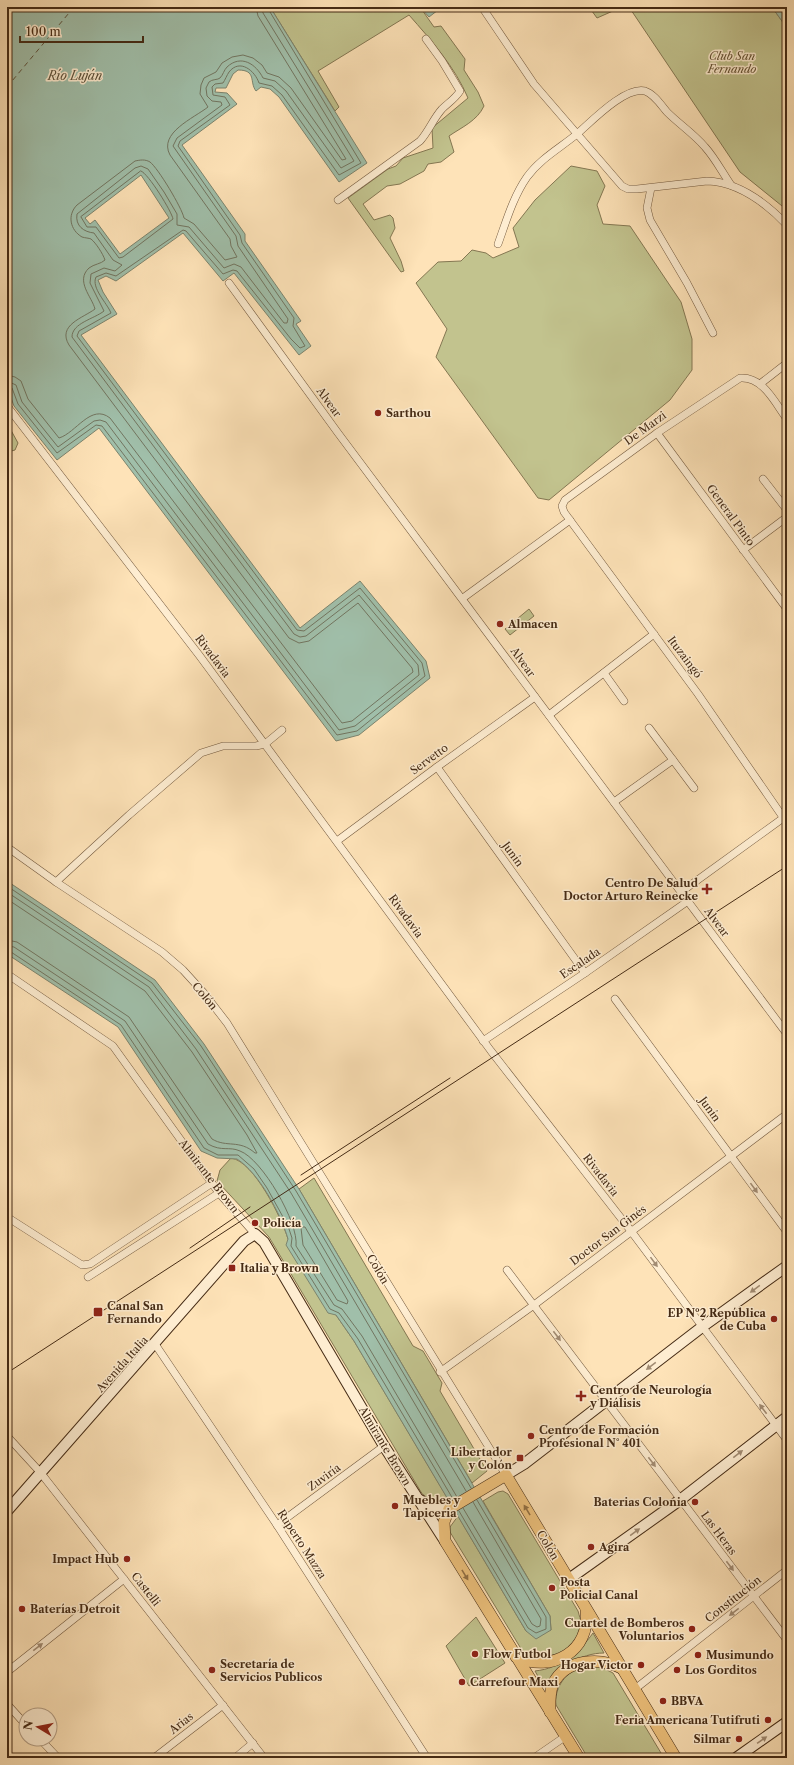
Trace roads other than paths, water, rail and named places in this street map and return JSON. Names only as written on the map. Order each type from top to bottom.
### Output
[{"type":"main road","points":[[445,1542],[444,1522],[449,1509],[506,1475]]},
{"type":"main road","name":"Colón","points":[[506,1475],[586,1609],[624,1669],[676,1758]]},
{"type":"main road","name":"Almirante Brown","points":[[445,1542],[579,1758]]},
{"type":"main road","points":[[516,1657],[529,1662],[542,1663],[562,1658],[568,1654],[583,1636],[587,1620],[586,1609]]},
{"type":"main road","points":[[550,1712],[550,1696],[553,1685],[558,1677],[568,1668],[582,1662],[592,1661],[609,1663],[624,1669]]},
{"type":"street","points":[[482,7],[534,84],[622,186],[628,189],[651,188],[707,181],[730,185],[759,202],[787,225]]},
{"type":"street","points":[[338,200],[420,141],[428,133],[432,122],[442,109],[456,97],[460,91],[426,38]]},
{"type":"street","points":[[498,244],[516,198],[526,178],[540,162],[577,134],[603,110],[628,94],[637,91],[647,92],[705,147],[730,185]]},
{"type":"street","points":[[651,188],[647,208],[650,220],[688,283],[713,333]]},
{"type":"street","name":"Alvear","points":[[229,283],[338,433],[463,598],[535,697],[787,1034]]},
{"type":"street","points":[[787,363],[760,384],[787,419]]},
{"type":"street","name":"De Marzi","points":[[562,506],[565,500],[657,433],[740,378],[748,378],[760,384]]},
{"type":"street","name":"Rivadavia","points":[[7,406],[199,655],[483,1041],[631,1231],[787,1440]]},
{"type":"street","name":"General Pinto","points":[[657,433],[787,609]]},
{"type":"street","points":[[763,479],[787,510]]},
{"type":"street","name":"Ituzaingó","points":[[562,506],[570,520],[698,694],[786,819]]},
{"type":"street","points":[[743,550],[787,517]]},
{"type":"street","points":[[463,598],[570,520]]},
{"type":"street","points":[[549,715],[654,634]]},
{"type":"street","points":[[604,673],[624,702]]},
{"type":"street","name":"Servetto","points":[[337,841],[535,697]]},
{"type":"street","points":[[649,728],[694,788]]},
{"type":"street","points":[[56,882],[129,815],[201,753],[222,746],[256,746],[265,744],[282,730]]},
{"type":"street","points":[[614,802],[673,760]]},
{"type":"street","name":"Junín","points":[[437,767],[585,974]]},
{"type":"street","points":[[681,892],[786,819]]},
{"type":"street","name":"Colón","points":[[7,847],[56,882],[162,952],[183,970],[228,1023],[440,1372],[506,1475]]},
{"type":"street","name":"Escalada","points":[[483,1041],[585,974],[688,901]]},
{"type":"street","name":"Almirante Brown","points":[[7,974],[113,1046],[212,1183],[255,1234],[264,1242],[384,1446],[445,1542]]},
{"type":"street","name":"Junín","points":[[615,999],[787,1232]]},
{"type":"street","name":"Doctor San Ginés","points":[[440,1372],[534,1305],[787,1114]]},
{"type":"street","points":[[7,1217],[82,1265],[90,1264],[212,1183]]},
{"type":"street","points":[[88,1277],[220,1193]]},
{"type":"street","name":"Avenida Italia","points":[[7,1511],[244,1241],[255,1234]]},
{"type":"street","points":[[506,1475],[524,1464],[702,1327],[787,1266]]},
{"type":"street","name":"Las Heras","points":[[507,1270],[787,1640]]},
{"type":"street","name":"Ruperto Mazza","points":[[155,1344],[277,1525],[427,1758]]},
{"type":"street","points":[[569,1579],[680,1500],[787,1417]]},
{"type":"street","name":"Castelli","points":[[7,1436],[40,1472],[264,1758]]},
{"type":"street","name":"Zuviría","points":[[277,1525],[384,1446]]},
{"type":"street","name":"Almirante Brown","points":[[417,1498],[432,1507],[449,1509]]},
{"type":"street","name":"Constitución","points":[[636,1689],[787,1570]]},
{"type":"street","points":[[7,1672],[124,1579]]},
{"type":"street","points":[[7,1704],[18,1716]]},
{"type":"street","name":"Arias","points":[[154,1758],[223,1705]]},
{"type":"street","points":[[736,1758],[787,1722]]},
{"type":"street","points":[[534,1758],[566,1736]]},
{"type":"street","points":[[235,1758],[253,1743]]},
{"type":"street","points":[[48,1747],[58,1758]]},
{"type":"water","name":"Río Luján","points":[[7,7],[270,7],[367,163],[339,182],[279,97],[270,89],[261,87],[256,91],[250,74],[248,72],[238,70],[233,74],[226,88],[216,88],[215,92],[227,93],[237,104],[182,145],[245,234],[245,241],[301,321],[296,324],[311,346],[299,355],[234,273],[223,281],[183,233],[116,281],[106,276],[98,280],[103,292],[117,314],[81,335],[300,628],[360,581],[426,661],[430,678],[359,735],[336,741],[99,428],[57,460],[14,406],[7,387]],"holes":[[[141,175],[169,218],[120,254],[95,220],[90,224],[85,218]]]},
{"type":"water","points":[[420,7],[442,7],[429,17]]},
{"type":"water","points":[[772,7],[787,7],[787,28],[774,10]]},
{"type":"water","points":[[7,881],[155,980],[204,1044],[299,1189],[550,1616],[551,1630],[536,1639],[526,1631],[354,1341],[336,1315],[328,1313],[286,1245],[288,1239],[275,1206],[253,1174],[237,1159],[217,1158],[201,1151],[118,1027],[7,954]]},
{"type":"tram line","points":[[7,1373],[787,866]]},
{"type":"tram line","points":[[301,1175],[450,1078]]},
{"type":"tram line","points":[[190,1248],[250,1207]]},
{"type":"place","name":"Sarthou","points":[[378,413]]},
{"type":"place","name":"Almacen","points":[[500,624]]},
{"type":"place","name":"Centro De Salud Doctor Arturo Reinecke","points":[[707,889]]},
{"type":"place","name":"Policía","points":[[255,1223]]},
{"type":"place","name":"Italia y Brown","points":[[232,1268]]},
{"type":"place","name":"Canal San Fernando","points":[[98,1312]]},
{"type":"place","name":"EP Nº2 República de Cuba","points":[[774,1319]]},
{"type":"place","name":"Centro de Neurología y Diálisis","points":[[581,1396]]},
{"type":"place","name":"Centro de Formación Profesional N° 401","points":[[531,1436]]},
{"type":"place","name":"Libertador y Colón","points":[[520,1458]]},
{"type":"place","name":"Baterias Colonia","points":[[695,1502]]},
{"type":"place","name":"Muebles y Tapiceria","points":[[395,1506]]},
{"type":"place","name":"Agira","points":[[591,1547]]},
{"type":"place","name":"Impact Hub","points":[[127,1559]]},
{"type":"place","name":"Posta Policial Canal","points":[[552,1588]]},
{"type":"place","name":"Baterías Detroit","points":[[22,1609]]},
{"type":"place","name":"Cuartel de Bomberos Voluntarios","points":[[692,1629]]},
{"type":"place","name":"Flow Futbol","points":[[475,1654]]},
{"type":"place","name":"Musimundo","points":[[698,1655]]},
{"type":"place","name":"Hogar Victor","points":[[641,1665]]},
{"type":"place","name":"Secretaría de Servicios Publicos","points":[[212,1670]]},
{"type":"place","name":"Los Gorditos","points":[[677,1670]]},
{"type":"place","name":"Carrefour Maxi","points":[[462,1682]]},
{"type":"place","name":"BBVA","points":[[663,1701]]},
{"type":"place","name":"Feria Americana Tutifruti","points":[[768,1720]]},
{"type":"place","name":"Silmar","points":[[739,1739]]},
{"type":"park label","name":"Club San Fernando","points":[[732,62]]}]
